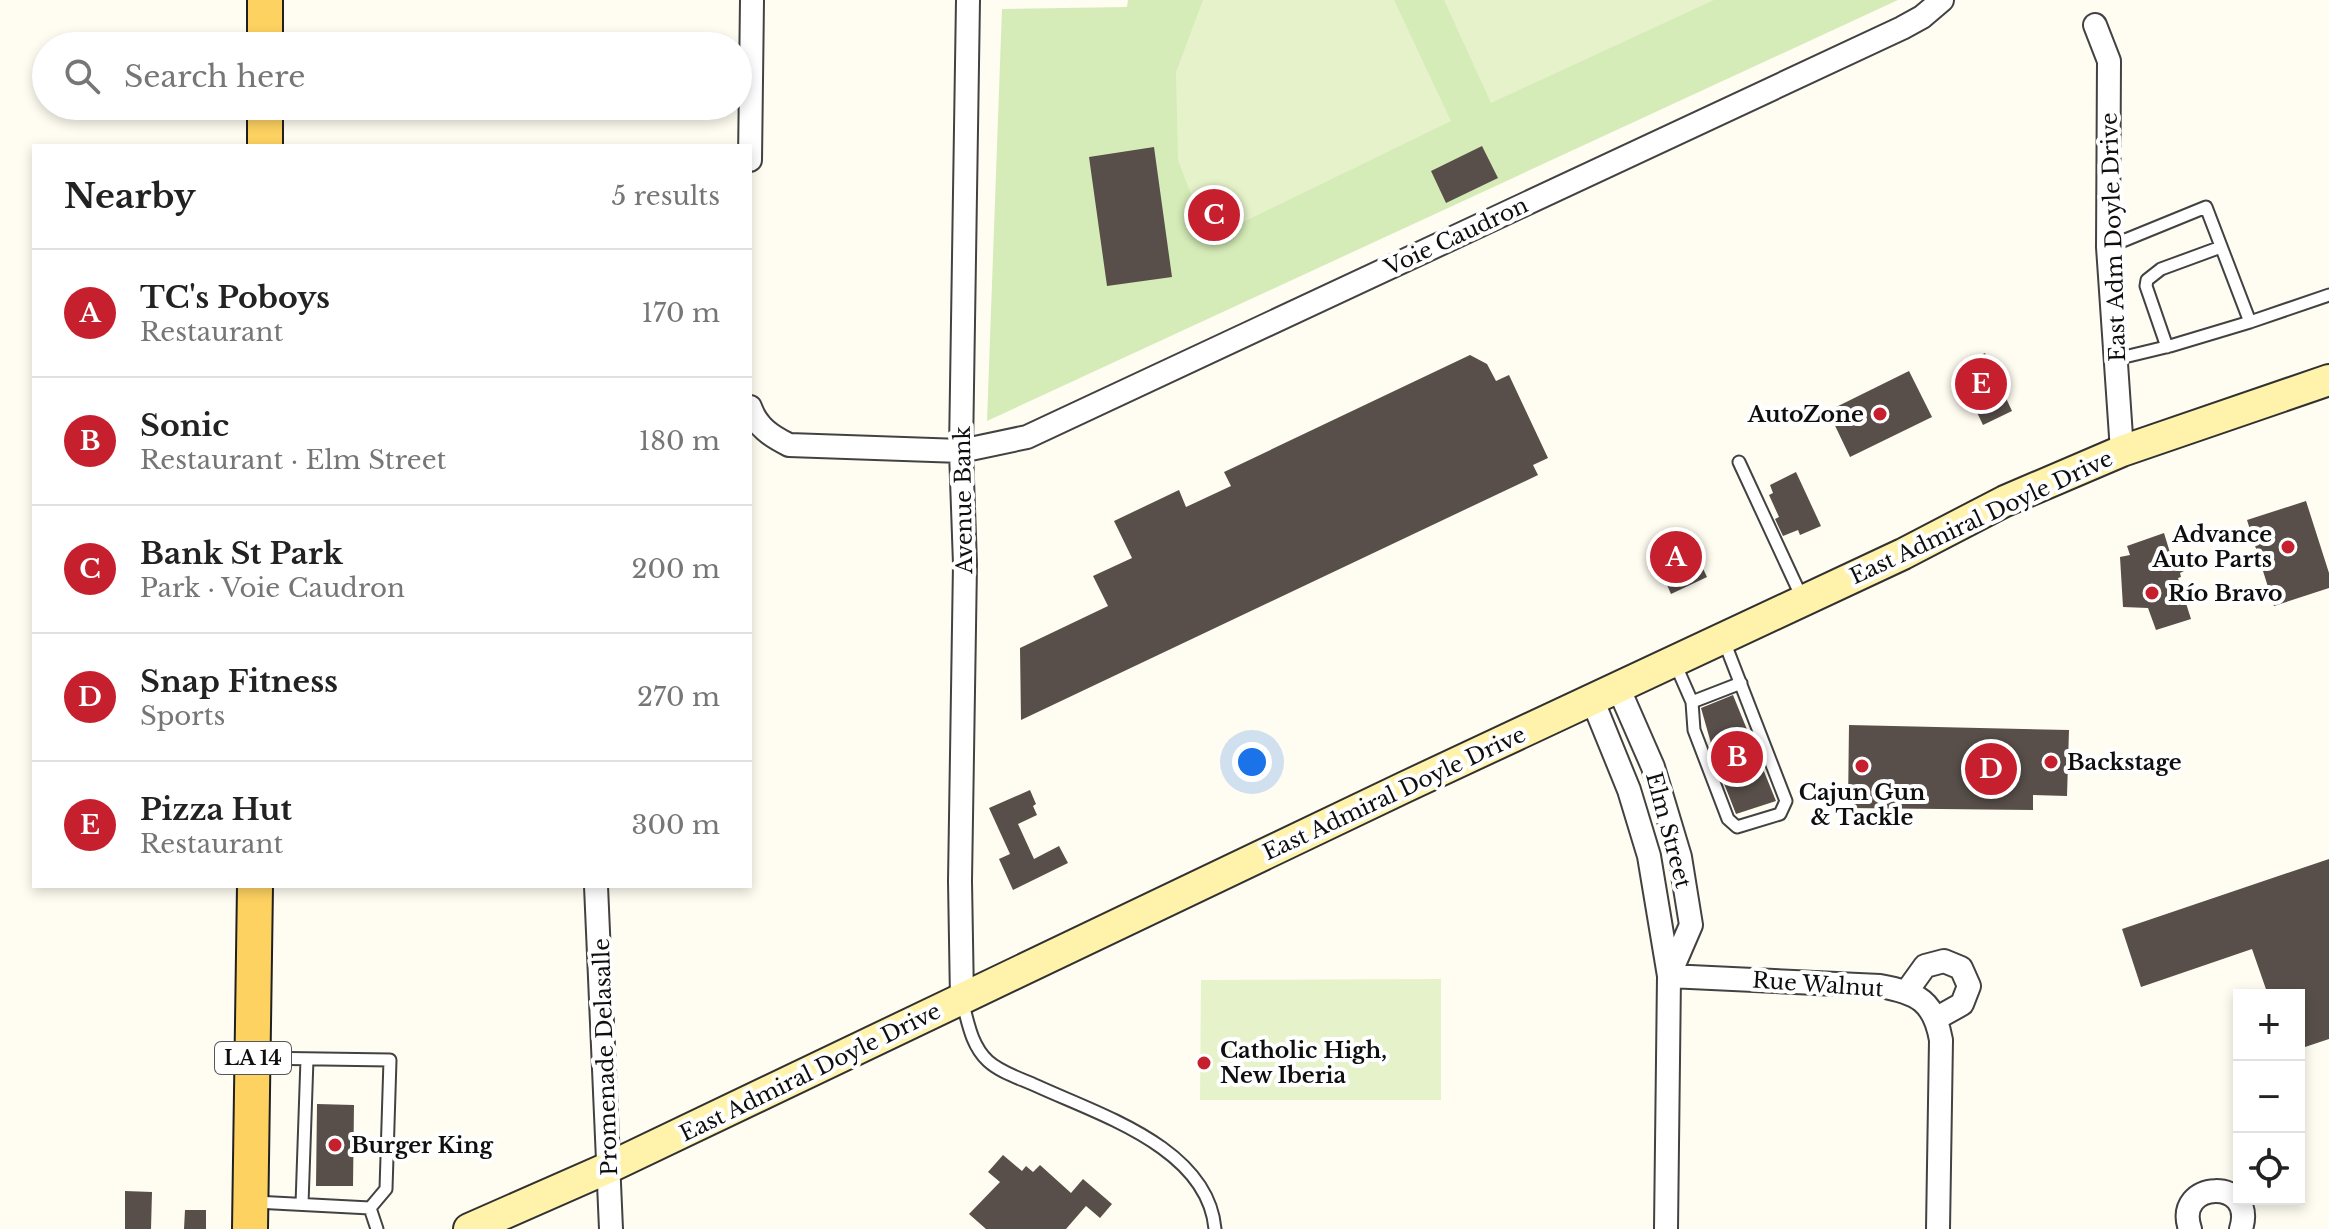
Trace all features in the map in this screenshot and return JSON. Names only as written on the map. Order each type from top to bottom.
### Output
[{"type":"main road","points":[[265,0],[265,32]]},
{"type":"main road","points":[[265,120],[265,144]]},
{"type":"main road","name":"East Admiral Doyle Drive","points":[[469,1229],[610,1167],[1903,554],[2005,501],[2122,451],[2329,380]]},
{"type":"main road","name":"LA 14","points":[[250,1216],[255,888]]},
{"type":"street","points":[[752,0],[752,32]]},
{"type":"street","name":"Avenue Bank","points":[[962,999],[960,881],[965,564],[961,451],[968,0]]},
{"type":"street","name":"Voie Caudron","points":[[752,412],[769,435],[789,445],[961,451],[1027,437],[1902,28],[1922,17],[1942,0]]},
{"type":"street","name":"East Adm Doyle Drive","points":[[2095,25],[2109,61],[2108,247],[2122,451]]},
{"type":"street","points":[[750,120],[750,144]]},
{"type":"street","name":"Elm Street","points":[[1605,693],[1653,767],[1680,857],[1691,925],[1669,976]]},
{"type":"street","name":"Elm Street","points":[[1605,693],[1649,856],[1669,976],[1666,1229]]},
{"type":"street","name":"Promenade Delasalle","points":[[596,888],[611,1229]]},
{"type":"street","points":[[1907,991],[1925,966],[1944,961],[1961,968],[1969,986],[1962,1004],[1937,1018],[1941,1040],[1938,1229]]},
{"type":"street","name":"Rue Walnut","points":[[1669,976],[1880,986],[1907,991],[1927,1004],[1937,1018]]},
{"type":"street","points":[[2190,1229],[2188,1213],[2194,1200],[2215,1190],[2228,1193],[2241,1206],[2244,1221],[2241,1229]]},
{"type":"lane","points":[[2108,247],[2206,207],[2250,322]]},
{"type":"lane","points":[[2167,347],[2146,286],[2147,280],[2161,269],[2221,247]]},
{"type":"lane","points":[[2116,359],[2167,347],[2329,295]]},
{"type":"lane","points":[[1739,462],[1803,600]]},
{"type":"lane","points":[[1674,661],[1692,702],[1694,730],[1728,819],[1737,827],[1780,814],[1786,801],[1723,638]]},
{"type":"lane","points":[[1692,702],[1741,683]]},
{"type":"lane","points":[[962,999],[973,1041],[989,1062],[1127,1127],[1179,1160],[1203,1190],[1215,1229]]},
{"type":"lane","points":[[253,1058],[390,1060],[386,1189],[370,1208]]},
{"type":"lane","points":[[302,1204],[307,1059]]},
{"type":"lane","points":[[250,1216],[302,1204],[370,1208]]},
{"type":"lane","points":[[370,1208],[377,1229]]},
{"type":"green space","points":[[1128,0],[1898,0],[987,421],[1002,9],[1127,7]]},
{"type":"green space","points":[[1203,0],[1394,0],[1451,121],[1208,239],[1178,160],[1176,72]]},
{"type":"green space","points":[[1444,0],[1714,0],[1491,103]]},
{"type":"green space","points":[[1441,979],[1441,1100],[1200,1100],[1201,980]]},
{"type":"building","points":[[1482,146],[1498,178],[1446,203],[1431,171]]},
{"type":"building","points":[[1154,147],[1172,277],[1107,286],[1089,157]]},
{"type":"building","points":[[1985,353],[2012,411],[1983,425],[1973,404],[1969,406],[1963,393],[1967,391],[1960,376],[1964,374],[1960,366]]},
{"type":"building","points":[[1470,355],[1487,364],[1496,381],[1509,375],[1548,458],[1533,465],[1538,475],[1021,720],[1020,648],[1108,606],[1093,576],[1132,558],[1114,521],[1179,490],[1186,507],[1231,486],[1224,472]]},
{"type":"building","name":"AutoZone","points":[[1909,371],[1932,417],[1850,457],[1828,411]]},
{"type":"building","points":[[1796,472],[1821,526],[1800,535],[1798,530],[1783,536],[1775,519],[1779,517],[1769,495],[1773,493],[1770,485]]},
{"type":"building","name":"Advance Auto Parts","points":[[2306,501],[2329,573],[2329,588],[2274,606],[2247,520]]},
{"type":"building","points":[[1684,528],[1707,577],[1671,594],[1649,544]]},
{"type":"building","name":"Río Bravo","points":[[2164,533],[2171,556],[2182,557],[2186,570],[2178,578],[2191,619],[2156,630],[2148,608],[2123,607],[2120,557],[2130,555],[2127,546]]},
{"type":"building","points":[[1733,695],[1776,801],[1736,814],[1718,768],[1701,708]]},
{"type":"building","points":[[1849,725],[2069,730],[2067,796],[2033,795],[2033,810],[1848,808]]},
{"type":"building","points":[[1030,790],[1037,815],[1018,824],[1034,859],[1059,846],[1068,863],[1013,890],[999,859],[1010,854],[989,808]]},
{"type":"building","points":[[2329,859],[2329,1039],[2305,1047],[2305,989],[2266,989],[2252,949],[2141,987],[2122,929]]},
{"type":"building","name":"Burger King","points":[[317,1104],[354,1105],[353,1186],[316,1186]]},
{"type":"building","points":[[1003,1155],[1022,1171],[1026,1166],[1033,1172],[1040,1165],[1071,1193],[1083,1179],[1112,1204],[1100,1218],[1086,1206],[1066,1229],[986,1229],[969,1214],[1000,1182],[988,1172]]},
{"type":"building","points":[[125,1191],[152,1192],[151,1229],[125,1229]]},
{"type":"building","points":[[185,1210],[206,1210],[206,1229],[184,1229]]},
{"type":"place","name":"Bank St Park","points":[[1214,215]]},
{"type":"place","name":"Pizza Hut","points":[[1981,384]]},
{"type":"place","name":"AutoZone","points":[[1880,414]]},
{"type":"place","name":"Advance Auto Parts","points":[[2288,547]]},
{"type":"place","name":"TC's Poboys","points":[[1676,557]]},
{"type":"place","name":"Río Bravo","points":[[2152,593]]},
{"type":"place","name":"Sonic","points":[[1737,757]]},
{"type":"place","name":"Backstage","points":[[2051,762]]},
{"type":"place","name":"Cajun Gun & Tackle","points":[[1862,766]]},
{"type":"place","name":"Snap Fitness","points":[[1991,769]]},
{"type":"place","name":"Catholic High, New Iberia","points":[[1204,1063]]},
{"type":"place","name":"Burger King","points":[[335,1145]]}]
